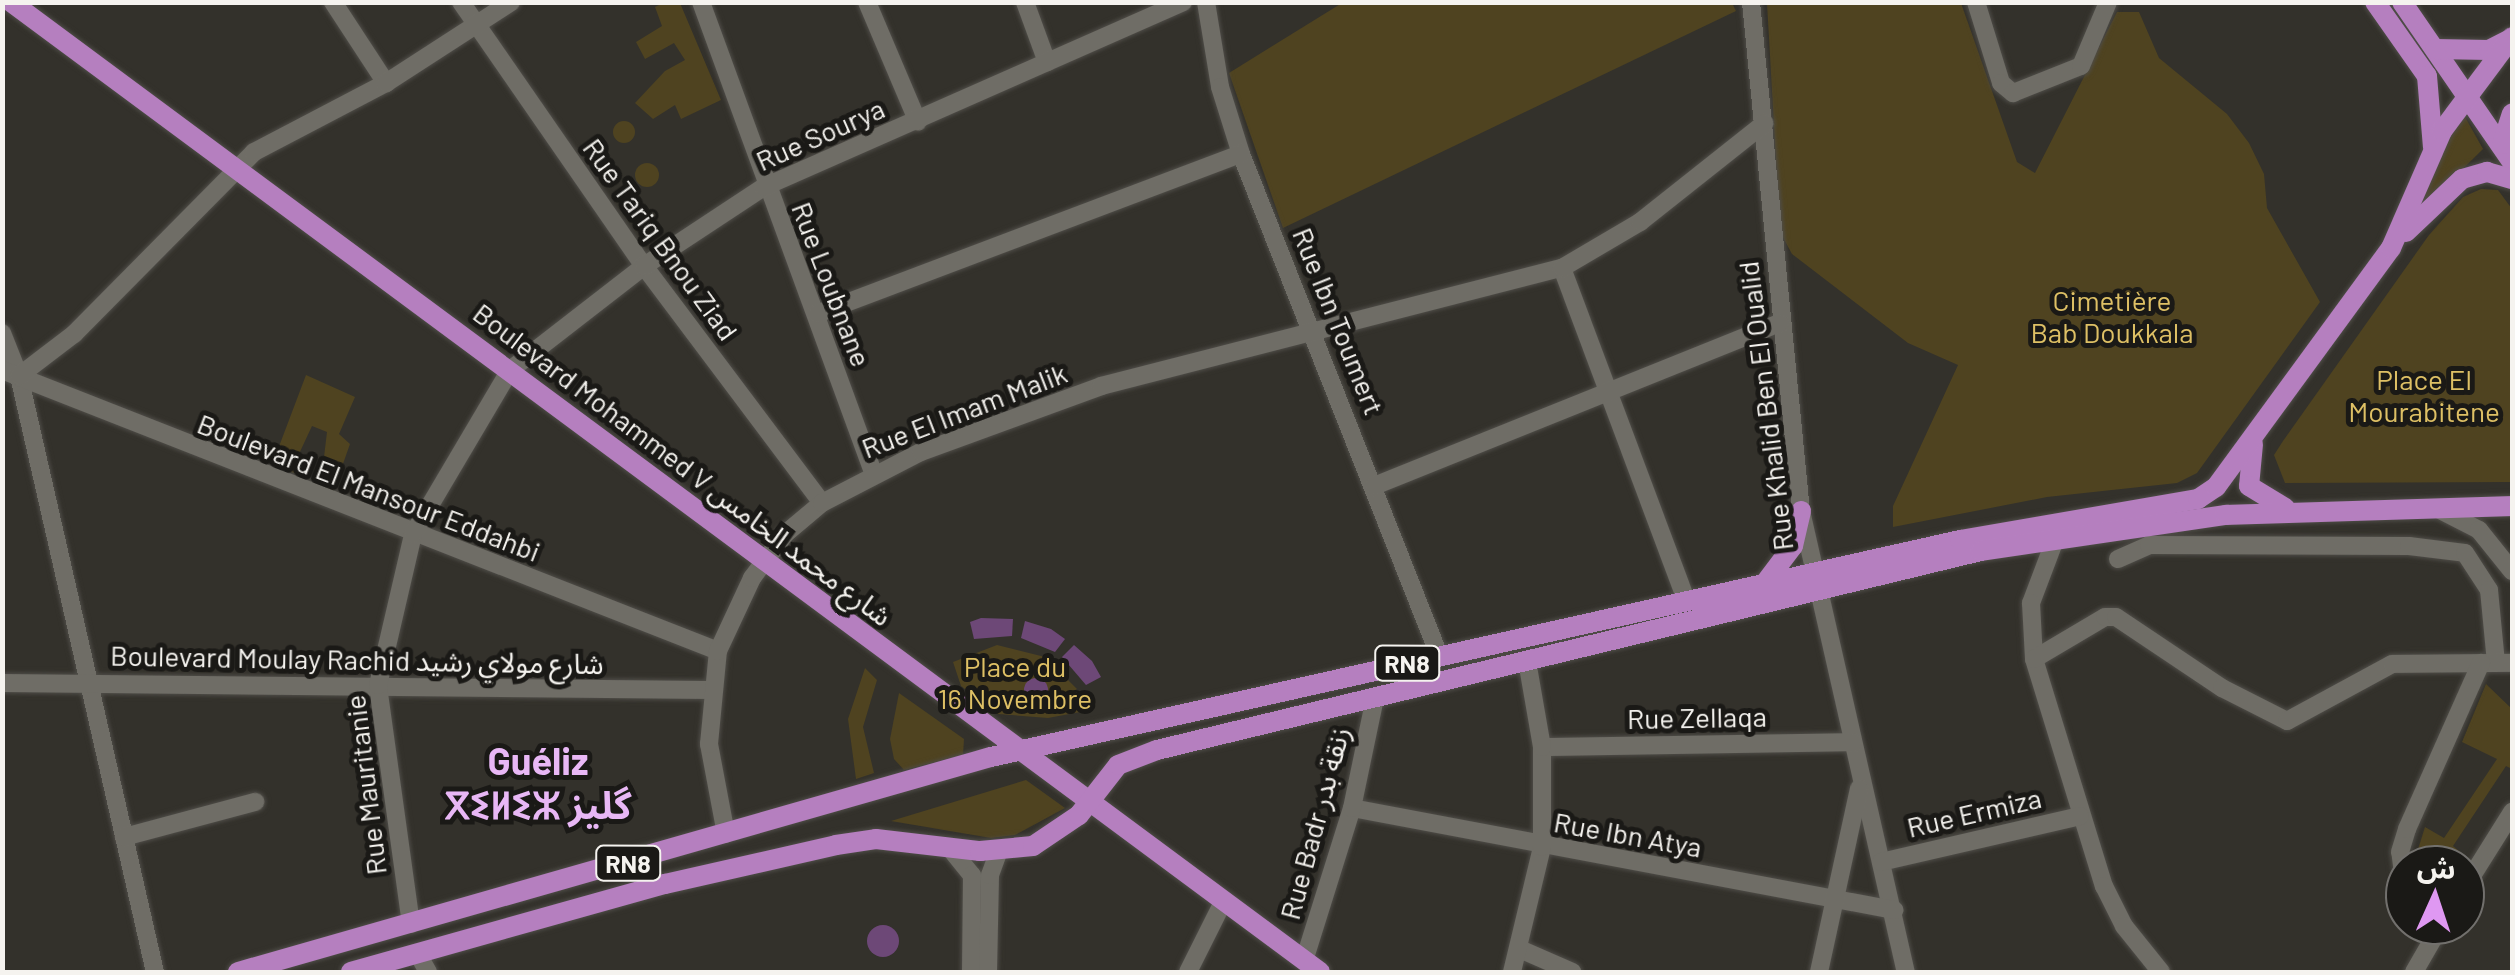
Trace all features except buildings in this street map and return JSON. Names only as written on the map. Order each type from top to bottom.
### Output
[{"type":"main road","name":"Boulevard Mohammed V شارع محمد الخامس","points":[[11,2],[1312,967]]},
{"type":"main road","points":[[2375,2],[2427,76],[2432,154]]},
{"type":"main road","points":[[2402,2],[2469,92],[2507,153]]},
{"type":"main road","points":[[2435,50],[2488,50],[2512,38]]},
{"type":"main road","name":"RN8","points":[[351,972],[423,963],[788,854],[876,839],[999,850],[1047,840],[1090,803],[1118,764],[1138,756],[1527,661],[1816,581],[2210,493],[2392,248],[2432,154],[2469,92],[2512,38]]},
{"type":"main road","points":[[2507,153],[2512,114]]},
{"type":"main road","points":[[2392,248],[2462,179],[2487,172],[2512,179]]},
{"type":"main road","points":[[2257,432],[2249,486],[2295,512]]},
{"type":"main road","name":"RN8","points":[[238,972],[1018,752],[1765,583],[1816,581],[2056,537],[2295,512],[2512,506]]},
{"type":"main road","points":[[1765,583],[1793,546],[1801,511]]},
{"type":"street","points":[[333,2],[386,83]]},
{"type":"street","name":"Rue Tariq Bnou Ziad","points":[[461,2],[644,266],[822,503]]},
{"type":"street","points":[[10,373],[74,334],[254,152],[386,83],[511,2]]},
{"type":"street","name":"Rue Loubnane","points":[[701,2],[764,187],[817,314],[873,472]]},
{"type":"street","points":[[867,2],[918,122]]},
{"type":"street","points":[[1025,2],[1047,62]]},
{"type":"street","name":"Rue Sourya","points":[[510,370],[644,266],[764,187],[1183,2]]},
{"type":"street","name":"Rue Ibn Toumert","points":[[1206,2],[1220,87],[1242,154],[1439,655]]},
{"type":"street","name":"Rue Khalid Ben El Oualid","points":[[1752,2],[1801,511],[1906,972]]},
{"type":"street","points":[[1976,2],[2001,82],[2013,94],[2081,66],[2108,2]]},
{"type":"street","name":"Rue El Imam Malik","points":[[726,834],[709,744],[711,690],[718,652],[766,560],[822,503],[873,472],[1101,386],[1312,327],[1450,300],[1562,268],[1640,222],[1765,123]]},
{"type":"street","points":[[817,314],[1242,154]]},
{"type":"street","points":[[1562,268],[1686,600]]},
{"type":"street","points":[[1374,486],[1780,323]]},
{"type":"street","points":[[2,333],[155,972]]},
{"type":"street","name":"Rue Mauritanie","points":[[410,924],[378,685],[413,534],[510,370]]},
{"type":"street","name":"Boulevard El Mansour Eddahbi","points":[[10,373],[718,652]]},
{"type":"street","points":[[2440,510],[2479,530],[2508,559],[2512,571]]},
{"type":"street","points":[[2056,537],[2031,603],[2034,659],[2080,816],[2112,905],[2160,972]]},
{"type":"street","points":[[2118,559],[2150,545],[2409,546],[2465,552],[2490,590],[2496,663],[2406,829],[2402,845]]},
{"type":"street","points":[[2034,659],[2077,631],[2116,617],[2222,688],[2287,720],[2392,664],[2496,663]]},
{"type":"street","points":[[1512,972],[1522,950],[1542,847],[1542,747],[1527,661]]},
{"type":"street","name":"Boulevard Moulay Rachid شارع مولاي رشيد","points":[[2,683],[711,690]]},
{"type":"street","name":"Rue Badr زنقة بدر","points":[[1312,967],[1375,698]]},
{"type":"street","name":"Rue Zellaqa","points":[[1542,747],[1853,742]]},
{"type":"street","points":[[1818,972],[1838,900],[1860,780]]},
{"type":"street","points":[[124,837],[255,802]]},
{"type":"street","name":"Rue Ibn Atya","points":[[1352,808],[1542,847],[1894,910]]},
{"type":"street","points":[[2485,855],[2512,812]]},
{"type":"street","name":"Rue Ermiza","points":[[1881,862],[2080,816]]},
{"type":"street","points":[[949,847],[972,874],[972,972]]},
{"type":"street","points":[[988,972],[990,875],[999,850]]},
{"type":"street","points":[[1188,972],[1222,902]]},
{"type":"street","points":[[2414,972],[2430,945]]},
{"type":"street","points":[[1522,950],[1572,972]]},
{"type":"green space","points":[[680,3],[721,100],[681,119],[675,105],[653,119],[635,103],[665,71],[685,60],[674,43],[645,59],[636,42],[662,26],[655,7]]},
{"type":"green space","points":[[1342,3],[1732,3],[1736,11],[1283,228],[1229,73]]},
{"type":"green space","name":"Cimetière Bab Doukkala","points":[[1767,3],[1961,3],[2017,162],[2035,173],[2117,12],[2139,12],[2159,58],[2227,114],[2249,143],[2264,174],[2267,208],[2320,302],[2197,473],[2177,483],[2047,497],[1893,527],[1893,506],[1958,365],[1908,343],[1792,254],[1780,232]]},
{"type":"green space","points":[[2464,115],[2483,149],[2411,220],[2450,133]]},
{"type":"green space","points":[[624,121],[632,124],[632,140],[624,143],[616,140],[613,132],[616,124]]},
{"type":"green space","points":[[647,163],[656,166],[656,184],[647,187],[638,184],[635,175],[638,166]]},
{"type":"green space","name":"Place El Mourabitene","points":[[2481,189],[2498,190],[2512,209],[2512,482],[2285,483],[2274,455],[2283,441],[2429,235],[2463,197]]},
{"type":"green space","points":[[306,375],[355,397],[339,434],[350,444],[333,492],[321,482],[327,432],[312,426],[298,456],[307,460],[302,476],[272,465]]},
{"type":"green space","name":"Place du 16 Novembre","points":[[997,645],[1045,657],[1077,689],[1062,698],[1065,705],[1090,695],[1091,710],[1048,718],[998,714],[961,686],[953,662]]},
{"type":"green space","name":"Place du 16 Novembre","points":[[865,668],[877,680],[863,727],[874,773],[856,779],[848,719]]},
{"type":"green space","points":[[2486,684],[2512,709],[2512,769],[2506,766],[2454,845],[2419,845],[2425,827],[2444,838],[2497,759],[2462,742]]},
{"type":"green space","name":"Place du 16 Novembre","points":[[899,693],[964,739],[963,755],[904,770],[894,759],[890,739]]},
{"type":"green space","name":"Place du 16 Novembre","points":[[1026,780],[1065,808],[1015,835],[991,838],[891,821]]},
{"type":"shaded area","name":"Place du 16 Novembre","points":[[981,618],[1013,619],[1012,636],[974,639],[970,622]]},
{"type":"shaded area","name":"Place du 16 Novembre","points":[[1025,621],[1051,629],[1065,639],[1055,652],[1021,638]]},
{"type":"shaded area","name":"Place du 16 Novembre","points":[[1074,645],[1092,661],[1101,677],[1086,685],[1062,657]]},
{"type":"shaded area","points":[[1036,678],[1048,690],[1036,702],[1024,690]]},
{"type":"shaded area","points":[[883,925],[894,930],[899,941],[894,952],[883,957],[872,952],[867,941],[872,930]]},
{"type":"district","name":"Guéliz ⴳⵉⵍⵉⵣ گليز","points":[[538,783]]}]
